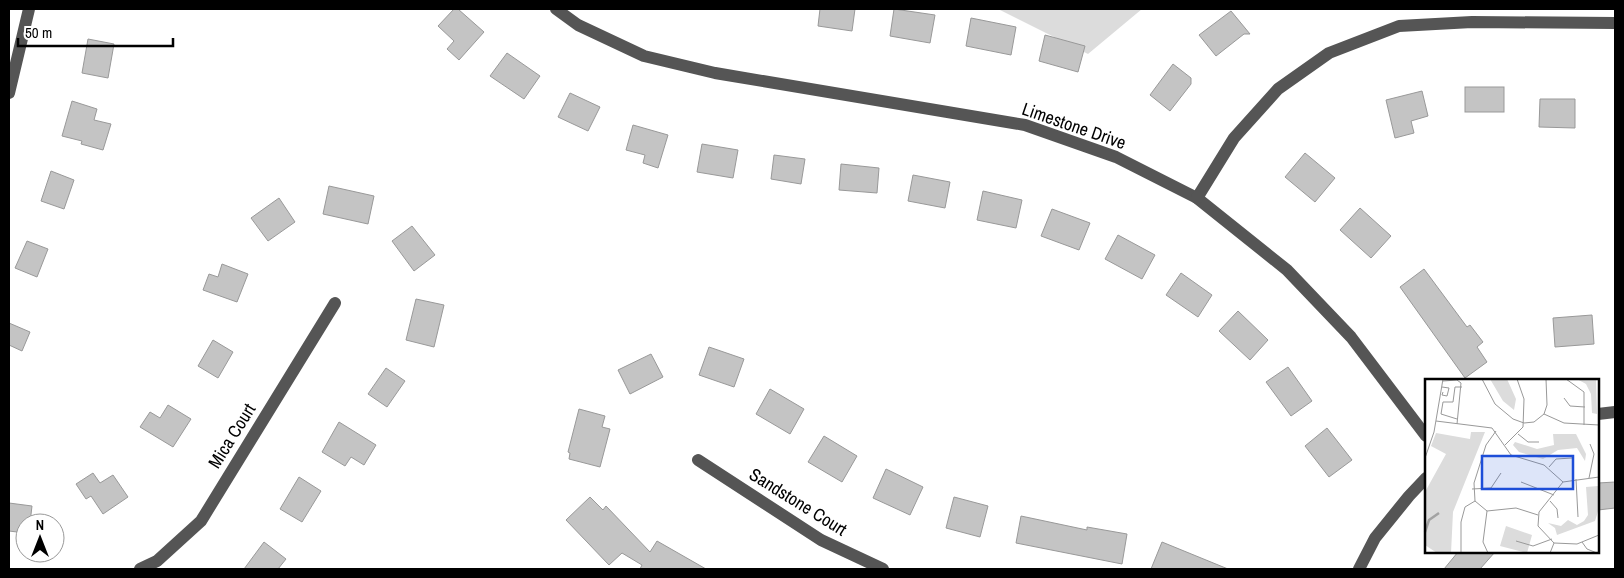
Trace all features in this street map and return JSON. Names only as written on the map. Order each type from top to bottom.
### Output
[{"type":"street","points":[[9,93],[29,9]]},
{"type":"street","name":"Limestone Drive","points":[[556,9],[578,25],[644,56],[715,73],[1025,125],[1116,156],[1197,198],[1294,276],[1351,337],[1425,435]]},
{"type":"street","points":[[1197,198],[1234,138],[1278,89],[1329,53],[1399,26],[1472,22],[1615,23]]},
{"type":"street","name":"Mica Court","points":[[140,569],[157,560],[201,520],[335,303]]},
{"type":"street","points":[[1599,414],[1615,412]]},
{"type":"street","name":"Sandstone Court","points":[[698,460],[822,540],[883,569]]},
{"type":"street","points":[[1359,569],[1375,538],[1425,479]]},
{"type":"shaded area","points":[[998,9],[1142,9],[1088,54]]},
{"type":"building","points":[[454,9],[458,9],[484,32],[459,60],[447,49],[454,41],[438,26]]},
{"type":"building","points":[[820,9],[855,9],[852,31],[818,26]]},
{"type":"building","points":[[894,9],[935,15],[930,43],[890,36]]},
{"type":"building","points":[[1231,11],[1250,34],[1244,34],[1216,56],[1199,35]]},
{"type":"building","points":[[971,18],[1016,27],[1011,55],[966,46]]},
{"type":"building","points":[[1045,35],[1085,46],[1078,72],[1039,61]]},
{"type":"building","points":[[88,39],[114,44],[108,78],[82,73]]},
{"type":"building","points":[[507,53],[540,76],[524,99],[490,76]]},
{"type":"building","points":[[1173,64],[1191,78],[1191,84],[1170,111],[1150,95]]},
{"type":"building","points":[[1465,87],[1504,87],[1504,112],[1465,112]]},
{"type":"building","points":[[1422,91],[1428,116],[1411,121],[1414,133],[1395,138],[1386,100]]},
{"type":"building","points":[[570,93],[600,107],[588,131],[558,117]]},
{"type":"building","points":[[1540,99],[1575,99],[1575,128],[1539,127]]},
{"type":"building","points":[[72,101],[97,109],[94,120],[111,124],[103,150],[81,144],[82,141],[62,136]]},
{"type":"building","points":[[633,125],[668,135],[658,168],[643,163],[645,155],[626,150]]},
{"type":"building","points":[[702,144],[738,150],[733,178],[697,172]]},
{"type":"building","points":[[1305,153],[1335,178],[1315,202],[1285,177]]},
{"type":"building","points":[[774,155],[805,159],[801,184],[771,179]]},
{"type":"building","points":[[841,164],[879,168],[877,193],[839,190]]},
{"type":"building","points":[[51,171],[74,180],[64,209],[41,201]]},
{"type":"building","points":[[913,175],[950,182],[945,208],[908,201]]},
{"type":"building","points":[[329,186],[374,196],[368,224],[323,214]]},
{"type":"building","points":[[983,191],[1022,200],[1016,228],[977,220]]},
{"type":"building","points":[[279,198],[295,222],[268,241],[251,218]]},
{"type":"building","points":[[1360,208],[1391,236],[1371,258],[1340,230]]},
{"type":"building","points":[[1052,209],[1090,223],[1079,250],[1041,236]]},
{"type":"building","points":[[412,226],[435,255],[414,271],[392,241]]},
{"type":"building","points":[[1118,235],[1155,255],[1142,279],[1105,259]]},
{"type":"building","points":[[27,241],[48,249],[37,277],[15,268]]},
{"type":"building","points":[[222,264],[248,274],[237,302],[203,290],[209,274],[218,277]]},
{"type":"building","points":[[1424,269],[1467,327],[1470,325],[1483,342],[1477,347],[1487,362],[1465,378],[1400,287]]},
{"type":"building","points":[[1181,273],[1212,295],[1198,317],[1166,295]]},
{"type":"building","points":[[416,299],[444,305],[434,347],[406,340]]},
{"type":"building","points":[[1238,311],[1268,340],[1250,360],[1219,331]]},
{"type":"building","points":[[1592,315],[1594,344],[1555,347],[1553,318]]},
{"type":"building","points":[[9,323],[30,332],[22,351],[9,345]]},
{"type":"building","points":[[213,340],[233,352],[218,378],[198,366]]},
{"type":"building","points":[[709,347],[744,359],[734,387],[699,375]]},
{"type":"building","points":[[651,354],[663,377],[630,394],[618,370]]},
{"type":"building","points":[[1288,367],[1312,401],[1291,416],[1266,382]]},
{"type":"building","points":[[386,368],[405,381],[387,407],[368,394]]},
{"type":"building","points":[[770,389],[804,409],[790,434],[756,414]]},
{"type":"building","points":[[168,405],[191,419],[173,447],[140,427],[150,412],[160,418]]},
{"type":"building","points":[[579,409],[605,416],[602,427],[610,429],[600,467],[569,459],[570,453],[568,452]]},
{"type":"building","points":[[339,422],[376,445],[364,465],[351,457],[345,466],[322,452]]},
{"type":"building","points":[[1327,428],[1352,460],[1329,477],[1305,446]]},
{"type":"building","points":[[824,436],[857,456],[842,482],[808,462]]},
{"type":"building","points":[[886,469],[923,487],[910,515],[873,498]]},
{"type":"building","points":[[93,473],[100,483],[113,475],[128,497],[103,514],[91,496],[86,499],[76,484]]},
{"type":"building","points":[[299,477],[321,491],[302,522],[280,509]]},
{"type":"building","points":[[1615,482],[1615,508],[1599,510],[1599,483]]},
{"type":"building","points":[[590,497],[603,510],[606,506],[650,552],[657,541],[706,569],[640,569],[642,565],[622,553],[609,565],[566,520]]},
{"type":"building","points":[[954,497],[988,506],[980,537],[946,528]]},
{"type":"building","points":[[9,503],[32,506],[31,513],[15,513],[15,532],[9,531]]},
{"type":"building","points":[[1021,516],[1087,530],[1087,527],[1127,534],[1122,564],[1016,543]]},
{"type":"building","points":[[264,542],[286,559],[278,569],[244,569]]},
{"type":"building","points":[[1162,542],[1228,569],[1151,569]]},
{"type":"building","points":[[1457,553],[1494,553],[1480,569],[1444,569]]}]
